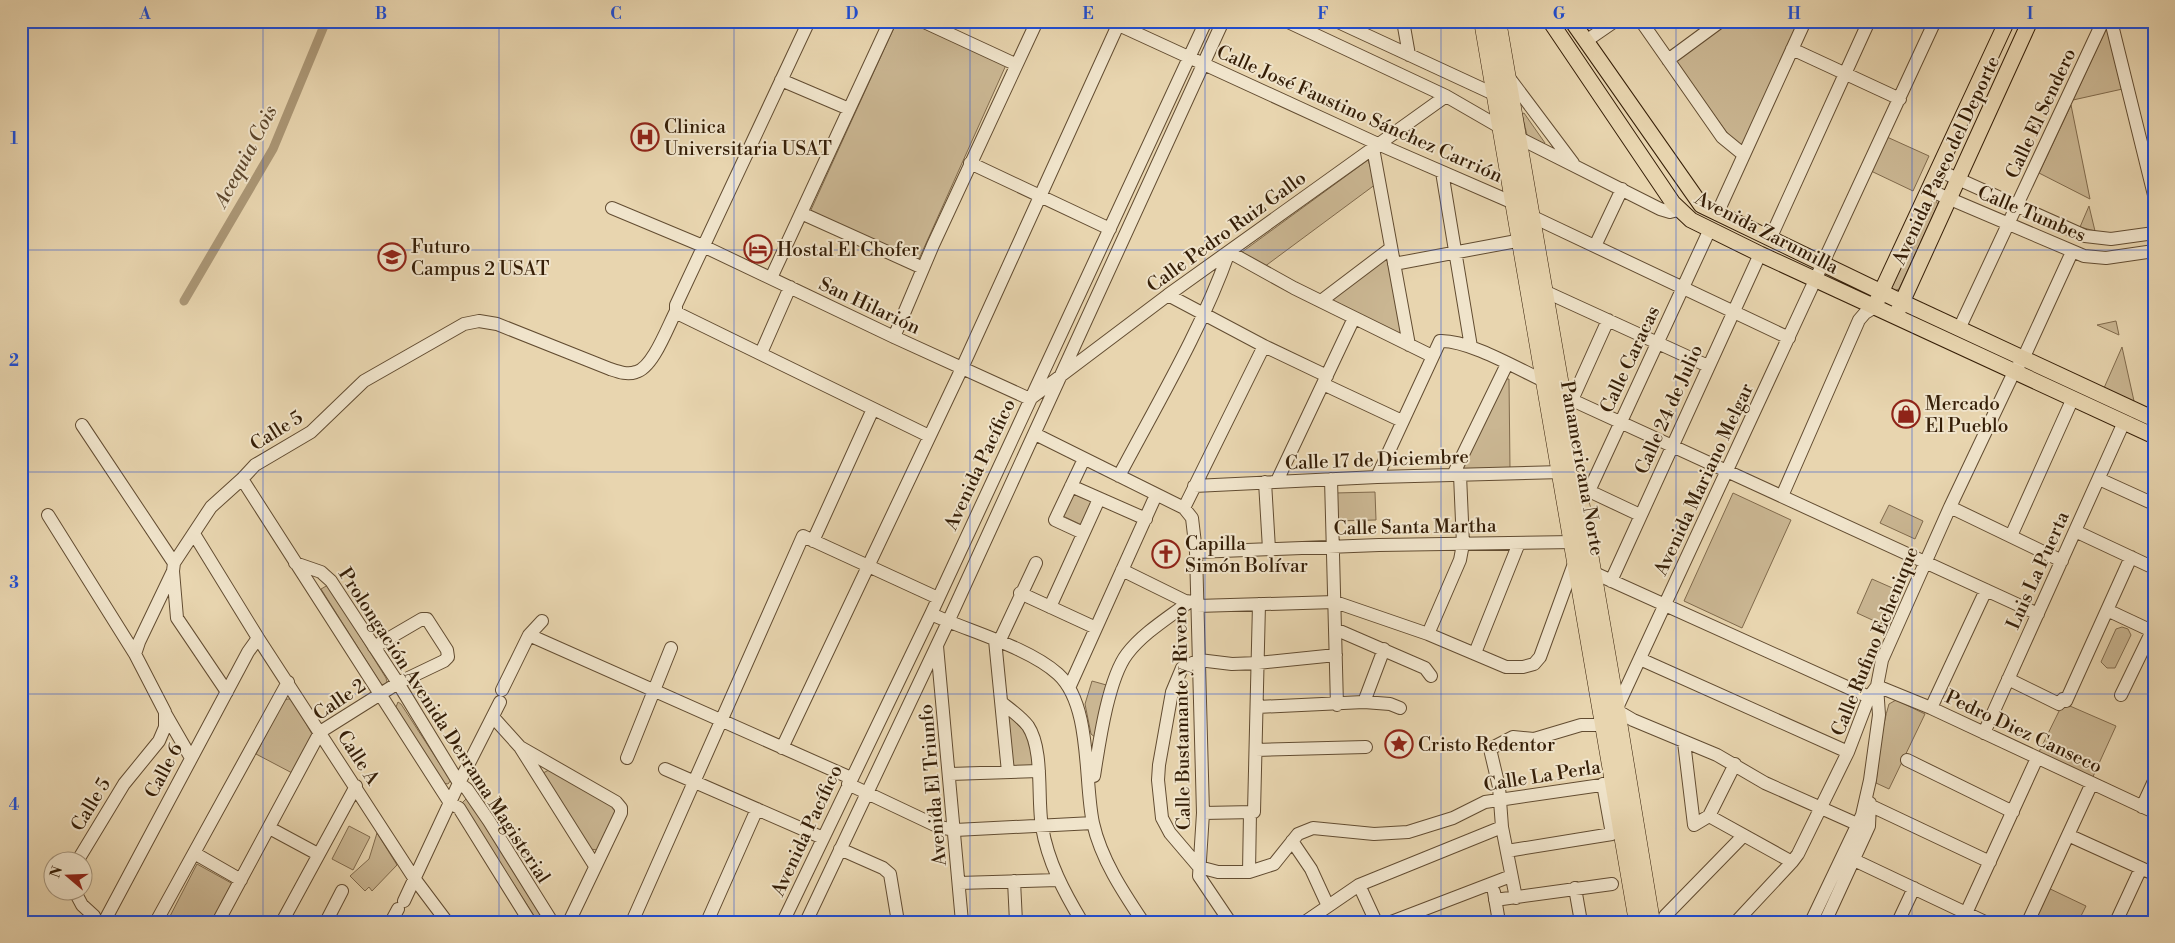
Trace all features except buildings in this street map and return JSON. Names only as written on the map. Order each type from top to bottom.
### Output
[{"type":"highway","name":"Panamericana Norte","points":[[1495,22],[1584,497],[1592,572],[1616,710],[1658,919]]},
{"type":"highway","name":"Panamericana Norte","points":[[1495,22],[1496,94],[1501,127],[1516,204],[1605,725],[1609,784],[1638,922]]},
{"type":"main road","points":[[1550,21],[1678,210]]},
{"type":"main road","name":"Avenida Zarumilla","points":[[1572,21],[1696,199],[1717,214],[1881,292],[1899,309],[2014,372],[2154,436]]},
{"type":"main road","name":"Avenida Paseo del Deporte","points":[[1875,307],[2007,21]]},
{"type":"main road","name":"Avenida Paseo del Deporte","points":[[1899,309],[2030,21]]},
{"type":"main road","name":"Avenida Zarumilla","points":[[1678,210],[1692,220],[1760,254],[1875,307],[1899,309],[1959,329],[2154,419]]},
{"type":"street","name":"Calle 5","points":[[135,654],[173,567],[211,507],[242,479],[254,465],[312,432],[364,381],[464,324],[479,321],[497,324],[626,374],[638,372],[650,362],[676,311],[703,246],[809,21]]},
{"type":"street","points":[[771,278],[890,21]]},
{"type":"street","points":[[922,21],[1016,64]]},
{"type":"street","points":[[894,337],[970,163],[1037,21]]},
{"type":"street","name":"Avenida Pacífico","points":[[783,922],[931,614],[1206,21]]},
{"type":"street","name":"Avenida Pacífico","points":[[806,922],[937,646],[1223,21]]},
{"type":"street","name":"Avenida Zarumilla","points":[[1286,21],[1446,96],[1517,137],[1660,209],[1670,212],[1678,210]]},
{"type":"street","points":[[1336,21],[1496,94]]},
{"type":"street","points":[[1404,21],[1410,55]]},
{"type":"street","points":[[1586,41],[1615,21]]},
{"type":"street","points":[[1641,21],[1722,137],[1744,155]]},
{"type":"street","points":[[1668,60],[1721,21]]},
{"type":"street","points":[[1717,214],[1805,21]]},
{"type":"street","points":[[1770,239],[1869,21]]},
{"type":"street","name":"Avenida Mariano Melgar","points":[[1616,710],[1824,265],[1935,21]]},
{"type":"street","name":"Calle El Sendero","points":[[1959,329],[2103,21]]},
{"type":"street","points":[[2111,21],[2154,195]]},
{"type":"street","points":[[782,748],[962,368],[1114,23]]},
{"type":"street","name":"Calle José Faustino Sánchez Carrión","points":[[1114,23],[1203,63],[1376,146],[1516,204]]},
{"type":"street","points":[[1792,49],[1900,99]]},
{"type":"street","points":[[1505,73],[1575,165]]},
{"type":"street","points":[[780,80],[849,109]]},
{"type":"street","name":"Calle Pedro Ruiz Gallo","points":[[1030,399],[1168,295],[1446,96]]},
{"type":"street","points":[[1376,146],[1391,248],[1409,345]]},
{"type":"street","points":[[970,163],[1110,229]]},
{"type":"street","name":"Calle Tumbes","points":[[1938,170],[2085,236],[2111,239],[2154,233]]},
{"type":"street","points":[[1442,172],[1470,347]]},
{"type":"street","points":[[1595,246],[1622,189]]},
{"type":"street","name":"Calle Tumbes","points":[[1929,190],[2084,256],[2106,258],[2154,251]]},
{"type":"street","name":"San Hilarión","points":[[612,208],[703,246],[1030,399]]},
{"type":"street","points":[[801,213],[923,268]]},
{"type":"street","points":[[1530,216],[1790,338]]},
{"type":"street","name":"Calle Caracas","points":[[1584,497],[1710,229]]},
{"type":"street","points":[[1394,264],[1522,240]]},
{"type":"street","points":[[1321,301],[1391,248]]},
{"type":"street","points":[[1119,476],[1203,315],[1219,282],[1229,252],[1354,318],[1432,356]]},
{"type":"street","name":"Calle Rufino Echenique","points":[[1736,922],[1792,862],[1820,809],[1848,752],[1869,698],[1877,686],[1882,660],[1950,507],[2014,372],[2024,359],[2072,252]]},
{"type":"street","name":"Calle 24 de Julio","points":[[1611,581],[1760,254]]},
{"type":"street","points":[[761,352],[790,287]]},
{"type":"street","points":[[1544,291],[1708,366]]},
{"type":"street","points":[[1168,295],[1402,421]]},
{"type":"street","points":[[1782,496],[1859,320],[1865,313],[1875,307]]},
{"type":"street","points":[[676,311],[929,436]]},
{"type":"street","points":[[1269,549],[1271,482],[1325,380],[1354,318]]},
{"type":"street","points":[[1608,320],[1567,401],[1620,422],[2038,614]]},
{"type":"street","points":[[1377,477],[1440,341],[1452,341],[1470,347],[1546,382]]},
{"type":"street","points":[[1035,434],[1184,508],[1264,346]]},
{"type":"street","points":[[1428,634],[1460,560],[1463,544],[1457,475],[1507,364]]},
{"type":"street","points":[[2011,536],[2073,398]]},
{"type":"street","points":[[813,541],[874,408]]},
{"type":"street","name":"Luis La Puerta","points":[[1984,733],[2124,422]]},
{"type":"street","points":[[82,424],[173,567],[177,618],[227,692]]},
{"type":"street","points":[[1083,533],[1055,520],[1084,459]]},
{"type":"street","name":"Calle 17 de Diciembre","points":[[1194,486],[1377,477],[1562,472]]},
{"type":"street","name":"Prolongación Avenida Derrama Magisterial","points":[[242,479],[450,803],[459,808],[530,922]]},
{"type":"street","points":[[1331,479],[1337,705]]},
{"type":"street","points":[[2098,479],[2154,504]]},
{"type":"street","points":[[1071,486],[1146,519]]},
{"type":"street","points":[[1069,688],[1156,495]]},
{"type":"street","points":[[1584,497],[1640,516]]},
{"type":"street","points":[[1050,607],[1099,499]]},
{"type":"street","points":[[1950,507],[2062,561]]},
{"type":"street","name":"Calle Bustamante y Rivero","points":[[1184,508],[1192,518],[1196,552],[1194,604],[1199,660],[1203,813],[1199,876],[1230,922]]},
{"type":"street","points":[[48,515],[135,654],[165,712],[192,758]]},
{"type":"street","points":[[2075,531],[2154,568]]},
{"type":"street","name":"Calle A","points":[[194,534],[258,638],[356,786],[414,878],[447,922]]},
{"type":"street","points":[[632,922],[803,536],[938,598]]},
{"type":"street","points":[[1475,654],[1519,543]]},
{"type":"street","name":"Calle Santa Martha","points":[[1196,552],[1333,546],[1519,543],[1575,549]]},
{"type":"street","points":[[1122,570],[1194,604],[1334,602],[1428,634],[1506,667],[1523,667],[1534,664],[1540,657],[1575,549]]},
{"type":"street","points":[[2008,679],[2058,704],[2063,699],[2066,701],[2131,557]]},
{"type":"street","name":"Prolongación Avenida Derrama Magisterial","points":[[295,563],[321,572],[331,581],[398,683],[459,783],[467,789],[489,821],[552,922]]},
{"type":"street","points":[[1008,772],[997,641],[1036,563]]},
{"type":"street","points":[[1592,572],[1869,698]]},
{"type":"street","points":[[1931,708],[1986,590]]},
{"type":"street","points":[[1021,594],[1096,628]]},
{"type":"street","points":[[1091,802],[1103,726],[1121,663],[1128,653],[1149,633],[1194,604]]},
{"type":"street","points":[[1249,872],[1256,750],[1259,604]]},
{"type":"street","points":[[2107,610],[2153,632],[2121,695]]},
{"type":"street","points":[[931,614],[997,641],[1045,664],[1059,675],[1069,688],[1083,728],[1094,823],[1105,857],[1141,921]]},
{"type":"street","name":"Calle 2","points":[[218,922],[320,732],[398,683],[444,661],[448,657],[447,650],[427,619],[422,619],[374,647]]},
{"type":"street","points":[[391,922],[492,717],[528,635],[542,621]]},
{"type":"street","points":[[1335,629],[1425,668],[1431,676]]},
{"type":"street","points":[[528,635],[782,748],[850,781],[867,793],[939,827],[954,830],[1094,823]]},
{"type":"street","name":"Calle 6","points":[[104,922],[248,652],[258,638]]},
{"type":"street","name":"Avenida El Triunfo","points":[[937,646],[962,922]]},
{"type":"street","points":[[627,758],[671,648]]},
{"type":"street","points":[[1364,702],[1384,649]]},
{"type":"street","points":[[1199,867],[1170,833],[1162,818],[1158,780],[1166,727],[1177,678],[1182,668],[1199,660],[1232,664],[1336,655]]},
{"type":"street","points":[[1640,659],[1848,752]]},
{"type":"street","points":[[156,922],[288,682]]},
{"type":"street","points":[[1825,922],[1869,826],[1870,780],[1879,715],[1877,686]]},
{"type":"street","name":"Pedro Diez Canseco","points":[[1877,686],[1931,708],[2154,812]]},
{"type":"street","points":[[1257,707],[1337,705],[1364,702],[1390,704],[1400,708]]},
{"type":"street","points":[[1002,704],[1015,713],[1028,726],[1033,737],[1039,771],[1042,826],[1048,855],[1058,880],[1082,922]]},
{"type":"street","points":[[1616,710],[1735,764],[1765,783],[1820,809],[1858,824]]},
{"type":"street","name":"Calle 5","points":[[84,850],[124,784],[159,741],[165,727],[165,712]]},
{"type":"street","points":[[492,717],[520,747],[595,866]]},
{"type":"street","points":[[1516,898],[1506,851],[1500,799],[1490,749],[1513,737],[1534,739],[1581,726],[1605,725]]},
{"type":"street","points":[[1684,742],[1694,825],[1709,816],[1735,764]]},
{"type":"street","points":[[520,747],[616,802],[621,808],[621,813],[570,922]]},
{"type":"street","points":[[1256,750],[1366,747]]},
{"type":"street","points":[[1964,918],[2037,758]]},
{"type":"street","points":[[1907,760],[2012,812]]},
{"type":"street","points":[[665,769],[824,838]]},
{"type":"street","points":[[950,774],[1039,771]]},
{"type":"street","points":[[2142,807],[2154,781]]},
{"type":"street","points":[[2028,922],[2092,783]]},
{"type":"street","points":[[1506,851],[1612,834],[1609,784]]},
{"type":"street","name":"Calle La Perla","points":[[1199,867],[1218,872],[1249,872],[1274,864],[1298,834],[1313,828],[1374,834],[1408,832],[1453,818],[1475,805],[1500,799],[1609,784]]},
{"type":"street","points":[[282,922],[356,786]]},
{"type":"street","points":[[1811,922],[1868,805]]},
{"type":"street","points":[[1868,805],[1990,862]]},
{"type":"street","points":[[707,922],[757,809]]},
{"type":"street","points":[[1203,813],[1252,812]]},
{"type":"street","points":[[1709,816],[1792,862]]},
{"type":"street","points":[[1305,922],[1322,913],[1359,885],[1502,828]]},
{"type":"street","points":[[275,831],[314,852]]},
{"type":"street","points":[[2068,835],[2154,874]]},
{"type":"street","points":[[1658,919],[1743,836]]},
{"type":"street","points":[[1292,841],[1311,868],[1322,913]]},
{"type":"street","points":[[840,849],[883,868],[890,874],[898,922]]},
{"type":"street","points":[[194,854],[241,880]]},
{"type":"street","points":[[1854,860],[1914,888],[1964,918],[1984,922]]},
{"type":"street","points":[[2116,922],[2141,868]]},
{"type":"street","points":[[1392,922],[1512,876]]},
{"type":"street","points":[[959,883],[1058,880]]},
{"type":"street","points":[[1014,881],[1016,922]]},
{"type":"street","points":[[1492,883],[1499,922]]},
{"type":"street","points":[[1496,900],[1612,884]]},
{"type":"street","points":[[1359,885],[1376,922]]},
{"type":"street","points":[[1575,888],[1581,922]]},
{"type":"street","points":[[1898,922],[1914,888]]},
{"type":"street","points":[[326,922],[342,891]]},
{"type":"street","points":[[79,900],[94,916],[96,922]]},
{"type":"shaded area","points":[[897,21],[907,21],[1006,65],[919,259],[810,212]]},
{"type":"shaded area","points":[[1729,21],[1800,21],[1742,147],[1736,145],[1675,61]]},
{"type":"shaded area","points":[[2110,21],[2127,88],[2073,100]]},
{"type":"shaded area","points":[[2071,105],[2090,199],[2039,173]]},
{"type":"shaded area","points":[[1524,113],[1544,144],[1527,135],[1522,114]]},
{"type":"shaded area","points":[[1887,137],[1929,156],[1913,191],[1871,171]]},
{"type":"shaded area","points":[[1368,160],[1376,184],[1264,267],[1242,252]]},
{"type":"shaded area","points":[[1931,200],[1935,200],[1938,204],[1899,289],[1894,291],[1890,287]]},
{"type":"shaded area","points":[[2089,206],[2095,231],[2080,227]]},
{"type":"shaded area","points":[[1383,260],[1389,261],[1401,329],[1400,333],[1394,335],[1334,304],[1332,298]]},
{"type":"shaded area","points":[[2116,321],[2119,335],[2097,325]]},
{"type":"shaded area","points":[[2122,347],[2134,401],[2132,402],[2104,388]]},
{"type":"shaded area","points":[[1505,379],[1509,379],[1510,469],[1465,471],[1462,468]]},
{"type":"shaded area","points":[[1375,492],[1376,520],[1336,521],[1335,493]]},
{"type":"shaded area","points":[[1733,493],[1791,520],[1742,628],[1684,601]]},
{"type":"shaded area","points":[[1073,494],[1093,502],[1082,525],[1063,516]]},
{"type":"shaded area","points":[[1889,505],[1923,521],[1915,539],[1880,523]]},
{"type":"shaded area","points":[[1872,579],[1897,590],[1881,624],[1857,613]]},
{"type":"shaded area","points":[[328,585],[386,678],[387,682],[384,686],[321,589]]},
{"type":"shaded area","points":[[2122,627],[2128,629],[2131,635],[2115,668],[2107,668],[2101,662],[2116,629]]},
{"type":"shaded area","points":[[1092,681],[1110,686],[1096,738],[1091,734],[1085,704]]},
{"type":"shaded area","points":[[292,699],[312,734],[294,774],[256,754],[284,700]]},
{"type":"shaded area","points":[[1896,700],[1925,714],[1889,789],[1876,783],[1886,714],[1889,704]]},
{"type":"shaded area","points":[[398,702],[451,780],[448,784],[443,783],[396,707]]},
{"type":"shaded area","points":[[2063,703],[2116,726],[2091,781],[2037,756]]},
{"type":"shaded area","points":[[1006,713],[1028,735],[1035,769],[1011,770]]},
{"type":"shaded area","points":[[549,770],[615,808],[616,811],[598,850],[590,849],[543,773]]},
{"type":"shaded area","points":[[466,799],[545,922],[538,922],[462,803]]},
{"type":"shaded area","points":[[349,826],[370,837],[353,870],[332,859]]},
{"type":"shaded area","points":[[377,833],[397,865],[372,891],[369,887],[365,891],[350,876],[369,859]]},
{"type":"shaded area","points":[[197,864],[233,884],[215,922],[167,922]]},
{"type":"shaded area","points":[[2044,886],[2086,906],[2078,922],[2029,922]]},
{"type":"waterway","name":"Acequia Cois","points":[[184,301],[273,149],[326,21]]},
{"type":"place","name":"Clinica Universitaria USAT","points":[[645,137]]},
{"type":"place","name":"Hostal El Chofer","points":[[758,249]]},
{"type":"place","name":"Futuro Campus 2 USAT","points":[[392,257]]},
{"type":"place","name":"Mercado El Pueblo","points":[[1906,414]]},
{"type":"place","name":"Capilla Simón Bolívar","points":[[1166,554]]},
{"type":"place","name":"Cristo Redentor","points":[[1399,744]]}]
